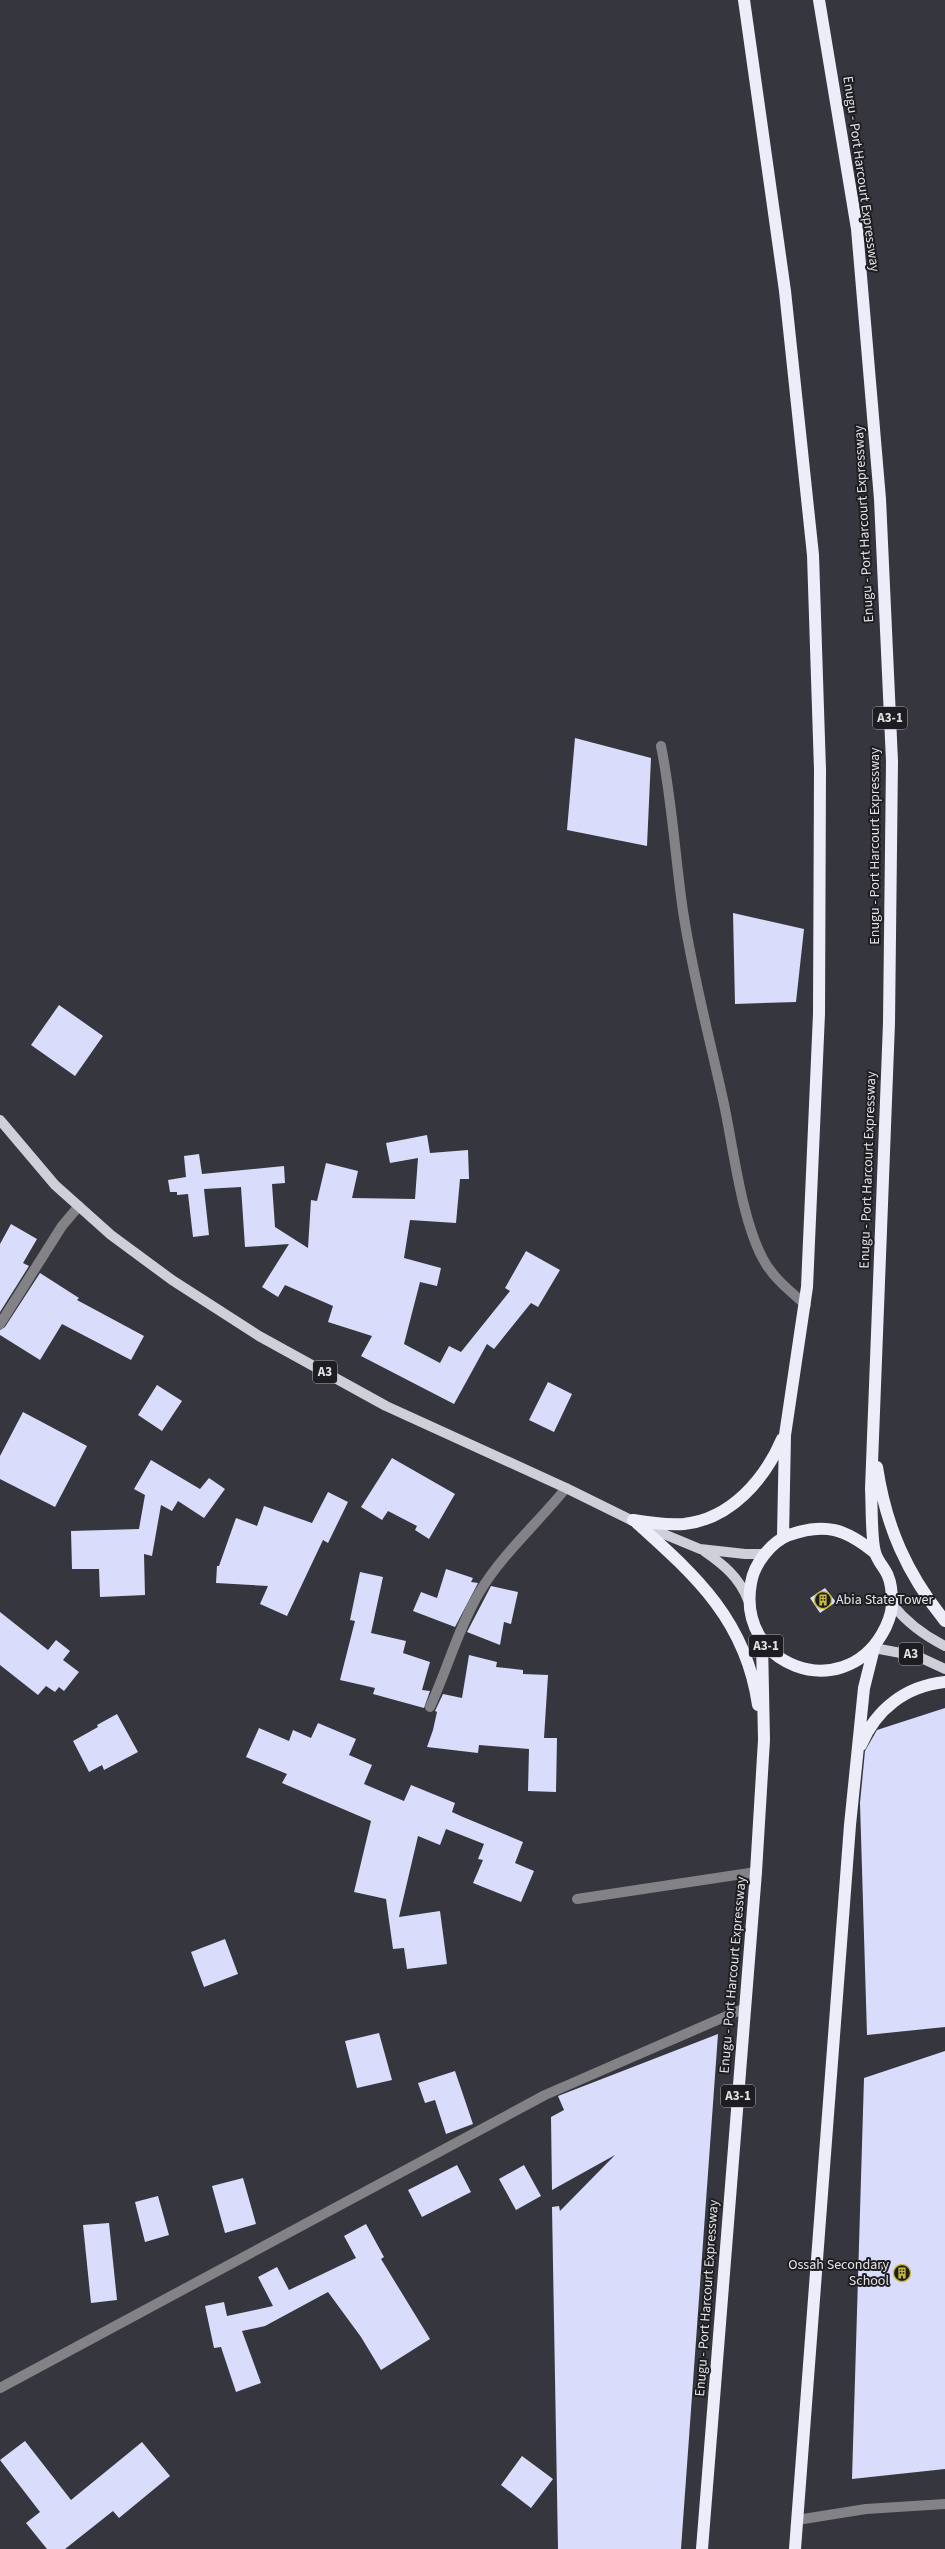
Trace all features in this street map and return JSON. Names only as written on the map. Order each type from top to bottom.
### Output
[{"type":"highway","points":[[744,0],[785,291],[812,555],[820,770],[819,1014],[806,1305],[784,1435],[783,1538]]},
{"type":"highway","name":"Enugu - Port Harcourt Expressway","points":[[819,0],[857,229],[880,498],[892,761],[889,1023],[871,1489],[875,1552]]},
{"type":"highway","points":[[633,1522],[664,1525],[686,1524],[707,1518],[728,1506],[748,1492],[762,1477],[784,1435]]},
{"type":"highway","points":[[873,1440],[885,1507],[896,1540],[909,1570],[945,1621]]},
{"type":"highway","points":[[633,1522],[681,1563],[706,1589],[744,1647],[755,1680],[763,1760]]},
{"type":"highway","name":"A3-1","points":[[795,2549],[856,1757],[864,1688],[874,1648],[887,1626],[892,1604],[889,1577],[875,1552],[855,1537],[832,1528],[807,1529],[783,1538],[764,1554],[752,1576],[748,1600],[752,1625],[762,1642],[780,1659],[803,1669],[828,1670],[854,1663],[874,1648]]},
{"type":"highway","name":"Enugu - Port Harcourt Expressway","points":[[702,2549],[756,1872],[763,1760],[764,1684],[762,1642]]},
{"type":"highway","points":[[856,1757],[868,1728],[882,1710],[916,1688],[945,1682]]},
{"type":"main road","name":"A3","points":[[0,1120],[55,1185],[111,1234],[172,1280],[259,1336],[386,1406],[566,1488],[633,1522],[700,1549],[734,1575],[742,1586],[748,1600]]},
{"type":"main road","name":"A3","points":[[700,1549],[745,1554],[764,1554]]},
{"type":"main road","name":"A3","points":[[892,1604],[904,1620],[917,1630],[945,1646]]},
{"type":"main road","name":"A3","points":[[874,1648],[917,1656],[945,1669]]},
{"type":"street","points":[[661,746],[668,780],[683,910],[697,995],[721,1088],[745,1208],[762,1258],[775,1277],[806,1305]]},
{"type":"street","points":[[0,1324],[62,1226],[79,1206]]},
{"type":"street","points":[[430,1707],[454,1646],[479,1593],[512,1548],[566,1488]]},
{"type":"street","points":[[577,1899],[756,1872]]},
{"type":"street","points":[[0,2388],[545,2095],[745,2008]]},
{"type":"street","points":[[797,2520],[866,2509],[945,2504]]},
{"type":"building","points":[[575,738],[651,758],[647,846],[567,830]]},
{"type":"building","points":[[733,913],[804,929],[796,1002],[735,1004]]},
{"type":"building","points":[[59,1005],[103,1036],[75,1076],[31,1045]]},
{"type":"building","points":[[427,1135],[430,1153],[468,1150],[469,1179],[460,1179],[456,1223],[410,1220],[404,1258],[441,1268],[437,1286],[420,1282],[404,1344],[440,1363],[449,1346],[461,1352],[510,1291],[505,1288],[526,1251],[560,1270],[538,1307],[531,1303],[494,1349],[487,1344],[454,1404],[361,1356],[372,1336],[328,1322],[333,1306],[285,1285],[278,1297],[262,1287],[289,1244],[245,1247],[241,1187],[204,1189],[209,1235],[193,1237],[188,1194],[177,1195],[177,1192],[170,1192],[168,1180],[186,1177],[184,1156],[199,1154],[202,1174],[284,1166],[285,1183],[272,1184],[275,1227],[308,1248],[311,1200],[317,1201],[326,1163],[358,1171],[352,1198],[415,1199],[418,1158],[390,1163],[386,1143]]},
{"type":"building","points":[[11,1224],[37,1239],[23,1263],[29,1266],[0,1312],[0,1244]]},
{"type":"building","points":[[40,1273],[79,1298],[77,1300],[144,1336],[131,1360],[62,1324],[40,1360],[0,1335],[0,1330],[5,1327]]},
{"type":"building","points":[[548,1382],[572,1394],[554,1432],[529,1420]]},
{"type":"building","points":[[157,1385],[182,1401],[162,1431],[138,1415]]},
{"type":"building","points":[[23,1412],[87,1446],[55,1507],[0,1479],[0,1456]]},
{"type":"building","points":[[392,1458],[455,1494],[429,1539],[415,1530],[417,1526],[388,1511],[382,1520],[361,1507]]},
{"type":"building","points":[[151,1460],[200,1489],[209,1478],[225,1489],[204,1518],[178,1501],[172,1511],[161,1505],[152,1556],[144,1554],[145,1595],[100,1597],[99,1569],[72,1569],[71,1531],[139,1529],[145,1495],[134,1489]]},
{"type":"building","points":[[328,1492],[348,1502],[328,1543],[323,1540],[287,1616],[260,1604],[268,1586],[216,1583],[217,1566],[219,1566],[236,1518],[257,1526],[264,1506],[312,1523]]},
{"type":"building","points":[[446,1569],[473,1578],[471,1582],[478,1583],[455,1627],[413,1611],[421,1592],[437,1598]]},
{"type":"building","points":[[360,1572],[383,1577],[371,1633],[406,1641],[403,1653],[430,1662],[422,1690],[430,1691],[424,1708],[373,1694],[375,1688],[340,1680],[355,1621],[350,1620]]},
{"type":"building","points":[[491,1586],[518,1592],[511,1624],[504,1622],[500,1645],[467,1632]]},
{"type":"building","name":"Abia State Tower","points":[[825,1588],[836,1602],[820,1613],[810,1598]]},
{"type":"building","points":[[0,1612],[48,1650],[56,1640],[70,1651],[63,1660],[79,1672],[64,1691],[59,1687],[55,1692],[46,1686],[38,1695],[0,1665]]},
{"type":"building","points":[[469,1655],[497,1662],[496,1667],[523,1670],[523,1674],[548,1675],[544,1738],[557,1738],[556,1792],[528,1791],[529,1749],[479,1745],[478,1753],[427,1747],[437,1712],[435,1711],[443,1694],[462,1698]]},
{"type":"building","points":[[945,1708],[945,2027],[867,2035],[860,1803],[865,1751],[877,1730]]},
{"type":"building","points":[[117,1714],[138,1752],[104,1770],[102,1765],[89,1772],[73,1741]]},
{"type":"building","points":[[318,1723],[356,1739],[349,1755],[372,1765],[364,1784],[404,1801],[411,1785],[455,1803],[452,1812],[523,1842],[515,1863],[534,1871],[521,1902],[473,1883],[483,1860],[478,1859],[484,1844],[446,1829],[440,1845],[418,1836],[399,1917],[440,1911],[447,1964],[407,1969],[404,1948],[393,1949],[386,1899],[354,1892],[371,1821],[282,1783],[287,1774],[246,1757],[259,1728],[289,1741],[293,1730],[311,1738]]},
{"type":"building","points":[[225,1939],[238,1974],[204,1987],[191,1952]]},
{"type":"building","points":[[379,2033],[392,2080],[357,2088],[345,2041]]},
{"type":"building","points":[[718,2034],[681,2549],[558,2549],[552,2207],[559,2206],[560,2211],[615,2155],[552,2190],[551,2117],[564,2110],[558,2096]]},
{"type":"building","name":"Ossah Secondary School","points":[[945,2051],[945,2469],[852,2479],[864,2078]]},
{"type":"building","points":[[455,2071],[473,2124],[446,2134],[435,2100],[425,2103],[418,2083]]},
{"type":"building","points":[[457,2165],[471,2192],[422,2217],[408,2190]]},
{"type":"building","points":[[524,2165],[541,2196],[516,2210],[499,2179]]},
{"type":"building","points":[[243,2178],[256,2224],[225,2233],[212,2186]]},
{"type":"building","points":[[158,2196],[169,2235],[145,2242],[135,2202]]},
{"type":"building","points":[[109,2223],[117,2300],[91,2303],[83,2225]]},
{"type":"building","points":[[366,2224],[384,2257],[381,2259],[430,2339],[381,2370],[361,2337],[328,2292],[265,2326],[242,2331],[261,2383],[236,2392],[221,2347],[214,2348],[205,2306],[224,2302],[227,2316],[273,2306],[258,2277],[277,2267],[289,2290],[356,2258],[344,2236]]},
{"type":"building","points":[[25,2441],[71,2500],[142,2442],[170,2476],[119,2518],[113,2511],[65,2549],[47,2549],[26,2523],[40,2512],[0,2460]]},
{"type":"building","points":[[522,2456],[553,2479],[531,2508],[501,2485]]},
{"type":"place","name":"Abia State Tower","points":[[823,1600]]},
{"type":"place","name":"Ossah Secondary School","points":[[902,2273]]}]
